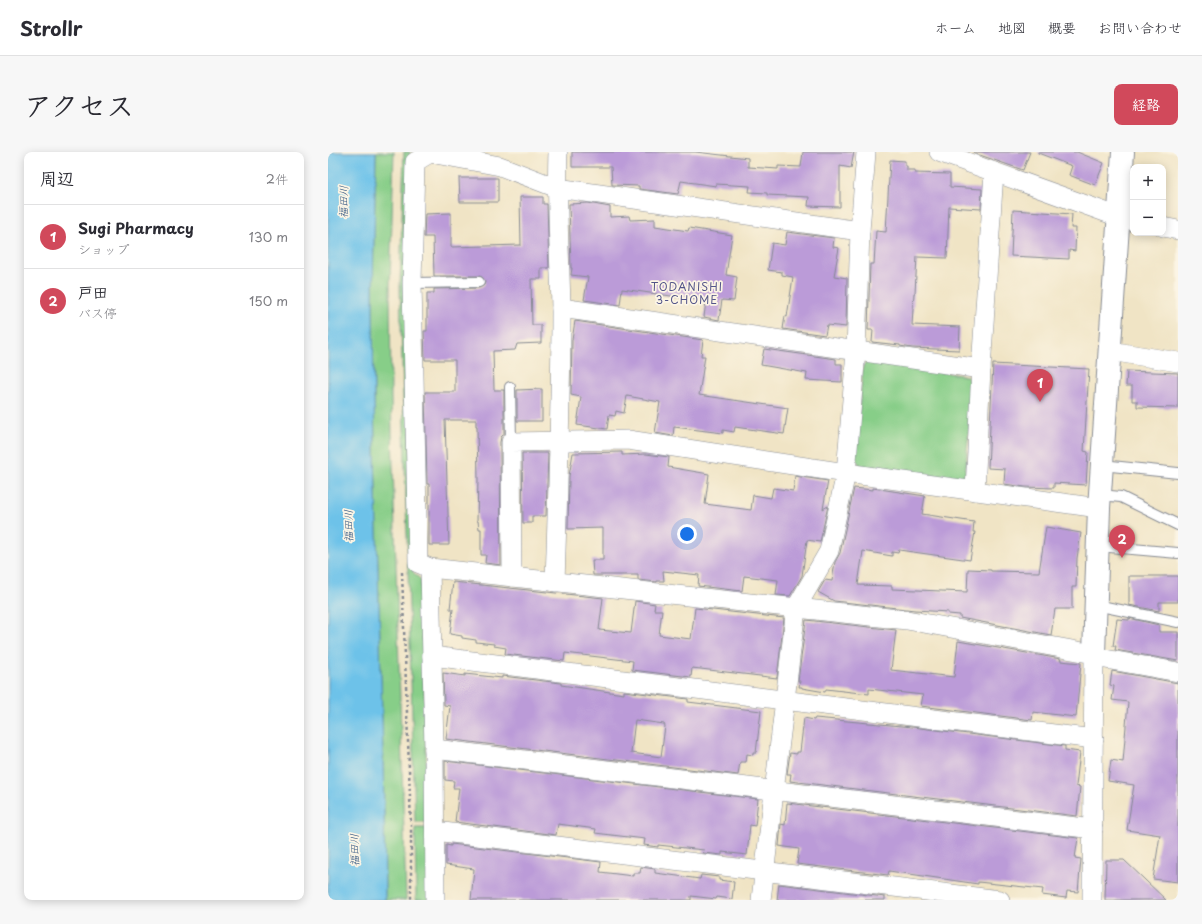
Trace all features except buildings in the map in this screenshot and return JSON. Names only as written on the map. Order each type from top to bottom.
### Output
[{"type":"street","points":[[860,231],[557,188],[500,166],[430,152],[415,162],[412,283],[418,563],[430,568],[907,620],[1178,672]]},
{"type":"street","points":[[555,582],[560,441],[561,308],[557,188],[558,152]]},
{"type":"street","points":[[761,900],[796,608],[829,551],[846,473],[856,351],[860,231],[866,152]]},
{"type":"street","points":[[940,152],[1126,219]]},
{"type":"street","points":[[1092,900],[1094,655],[1099,502],[1110,351],[1126,219],[1123,152]]},
{"type":"street","points":[[975,491],[981,369],[994,172]]},
{"type":"street","points":[[1166,228],[1178,230]]},
{"type":"street","points":[[561,308],[981,369]]},
{"type":"street","points":[[1110,351],[1178,362]]},
{"type":"street","points":[[512,577],[511,442],[628,440],[975,491],[1099,502]]},
{"type":"street","points":[[430,568],[434,749],[435,900]]},
{"type":"street","points":[[432,656],[1094,739]]},
{"type":"street","points":[[434,749],[1093,829]]},
{"type":"street","points":[[435,831],[1000,900]]},
{"type":"lane","points":[[412,283],[479,282]]},
{"type":"lane","points":[[510,388],[511,442]]},
{"type":"lane","points":[[1102,464],[1178,473]]},
{"type":"lane","points":[[1099,502],[1121,497],[1178,525]]},
{"type":"lane","points":[[1098,546],[1178,553]]},
{"type":"lane","points":[[1096,605],[1178,622]]},
{"type":"path","points":[[402,570],[411,825],[410,900]]},
{"type":"green space","points":[[376,152],[394,152],[390,285],[391,398],[406,900],[385,900],[374,384],[373,290]]},
{"type":"green space","points":[[404,152],[410,152],[408,281],[413,572],[421,580],[428,822],[415,822],[400,287]]},
{"type":"green space","points":[[871,360],[966,376],[973,383],[965,476],[959,480],[861,467],[855,458],[863,365]]},
{"type":"green space","points":[[415,828],[429,828],[429,900],[416,900]]},
{"type":"water","name":"福田川","points":[[328,152],[376,152],[373,290],[374,384],[385,900],[328,900]]},
{"type":"place","name":"Sugi Pharmacy","points":[[1040,402]]},
{"type":"place","name":"戸田","points":[[1122,558]]},
{"type":"district","name":"TODANISHI 3-CHOME","points":[[687,292]]}]
